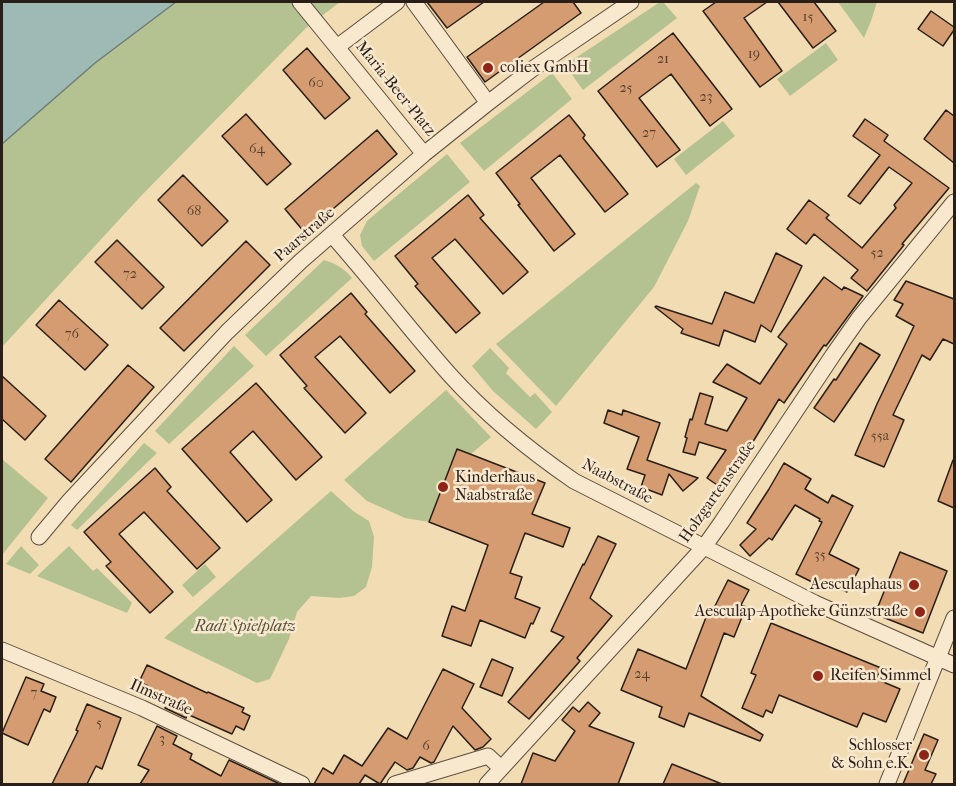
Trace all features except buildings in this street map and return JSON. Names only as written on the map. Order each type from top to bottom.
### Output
[{"type":"street","name":"Maria-Beer-Platz","points":[[300,2],[424,154]]},
{"type":"street","name":"Maria-Beer-Platz","points":[[337,47],[397,2]]},
{"type":"street","points":[[414,2],[488,103]]},
{"type":"street","name":"Paarstraße","points":[[39,537],[70,500],[227,332],[301,261],[424,154],[488,103],[531,70],[631,2]]},
{"type":"street","name":"Holzgartenstraße","points":[[487,784],[704,547],[859,318],[954,202]]},
{"type":"street","name":"Naabstraße","points":[[332,236],[450,375],[526,447],[574,482],[815,603],[954,665]]},
{"type":"street","points":[[887,784],[954,618]]},
{"type":"street","name":"Ilmstraße","points":[[2,650],[142,708],[302,784]]},
{"type":"street","points":[[395,784],[488,756],[501,768]]},
{"type":"green space","points":[[176,2],[340,2],[306,28],[140,197],[2,347],[2,144],[95,63]]},
{"type":"green space","points":[[663,2],[677,18],[583,90],[565,65]]},
{"type":"green space","points":[[838,2],[877,2],[864,38]]},
{"type":"green space","points":[[826,43],[838,60],[790,96],[777,79]]},
{"type":"green space","points":[[552,73],[572,99],[484,171],[460,143]]},
{"type":"green space","points":[[723,121],[735,136],[686,175],[674,159]]},
{"type":"green space","points":[[447,154],[470,182],[374,261],[362,246],[360,235],[367,221]]},
{"type":"green space","points":[[696,183],[700,186],[688,221],[654,287],[556,406],[496,344]]},
{"type":"green space","points":[[324,260],[340,267],[352,278],[266,356],[245,335]]},
{"type":"green space","points":[[234,346],[254,366],[169,444],[155,431]]},
{"type":"green space","points":[[490,348],[509,368],[506,373],[530,397],[535,393],[552,412],[536,429],[493,391],[472,366]]},
{"type":"green space","points":[[446,390],[491,437],[471,454],[457,449],[429,522],[405,518],[367,501],[344,480]]},
{"type":"green space","points":[[144,443],[157,453],[77,530],[71,525]]},
{"type":"green space","points":[[2,459],[48,498],[2,555]]},
{"type":"green space","name":"Radi Spielplatz","points":[[331,491],[353,511],[369,521],[374,537],[372,567],[366,587],[354,596],[340,598],[311,596],[297,612],[289,639],[270,679],[257,683],[164,638]]},
{"type":"green space","points":[[21,546],[39,565],[30,574],[6,564]]},
{"type":"green space","points":[[69,546],[93,571],[97,568],[132,603],[127,613],[37,576]]},
{"type":"green space","points":[[205,564],[216,577],[193,597],[182,585]]},
{"type":"water","points":[[2,2],[176,2],[95,63],[2,144]]},
{"type":"place","name":"coliex GmbH","points":[[488,68]]},
{"type":"place","name":"Kinderhaus Naabstraße","points":[[443,487]]},
{"type":"place","name":"Aesculaphaus","points":[[914,585]]},
{"type":"place","name":"Aesculap-Apotheke Günzstraße","points":[[920,612]]},
{"type":"place","name":"Reifen Simmel","points":[[818,676]]},
{"type":"place","name":"Schlosser & Sohn e.K.","points":[[924,755]]}]
